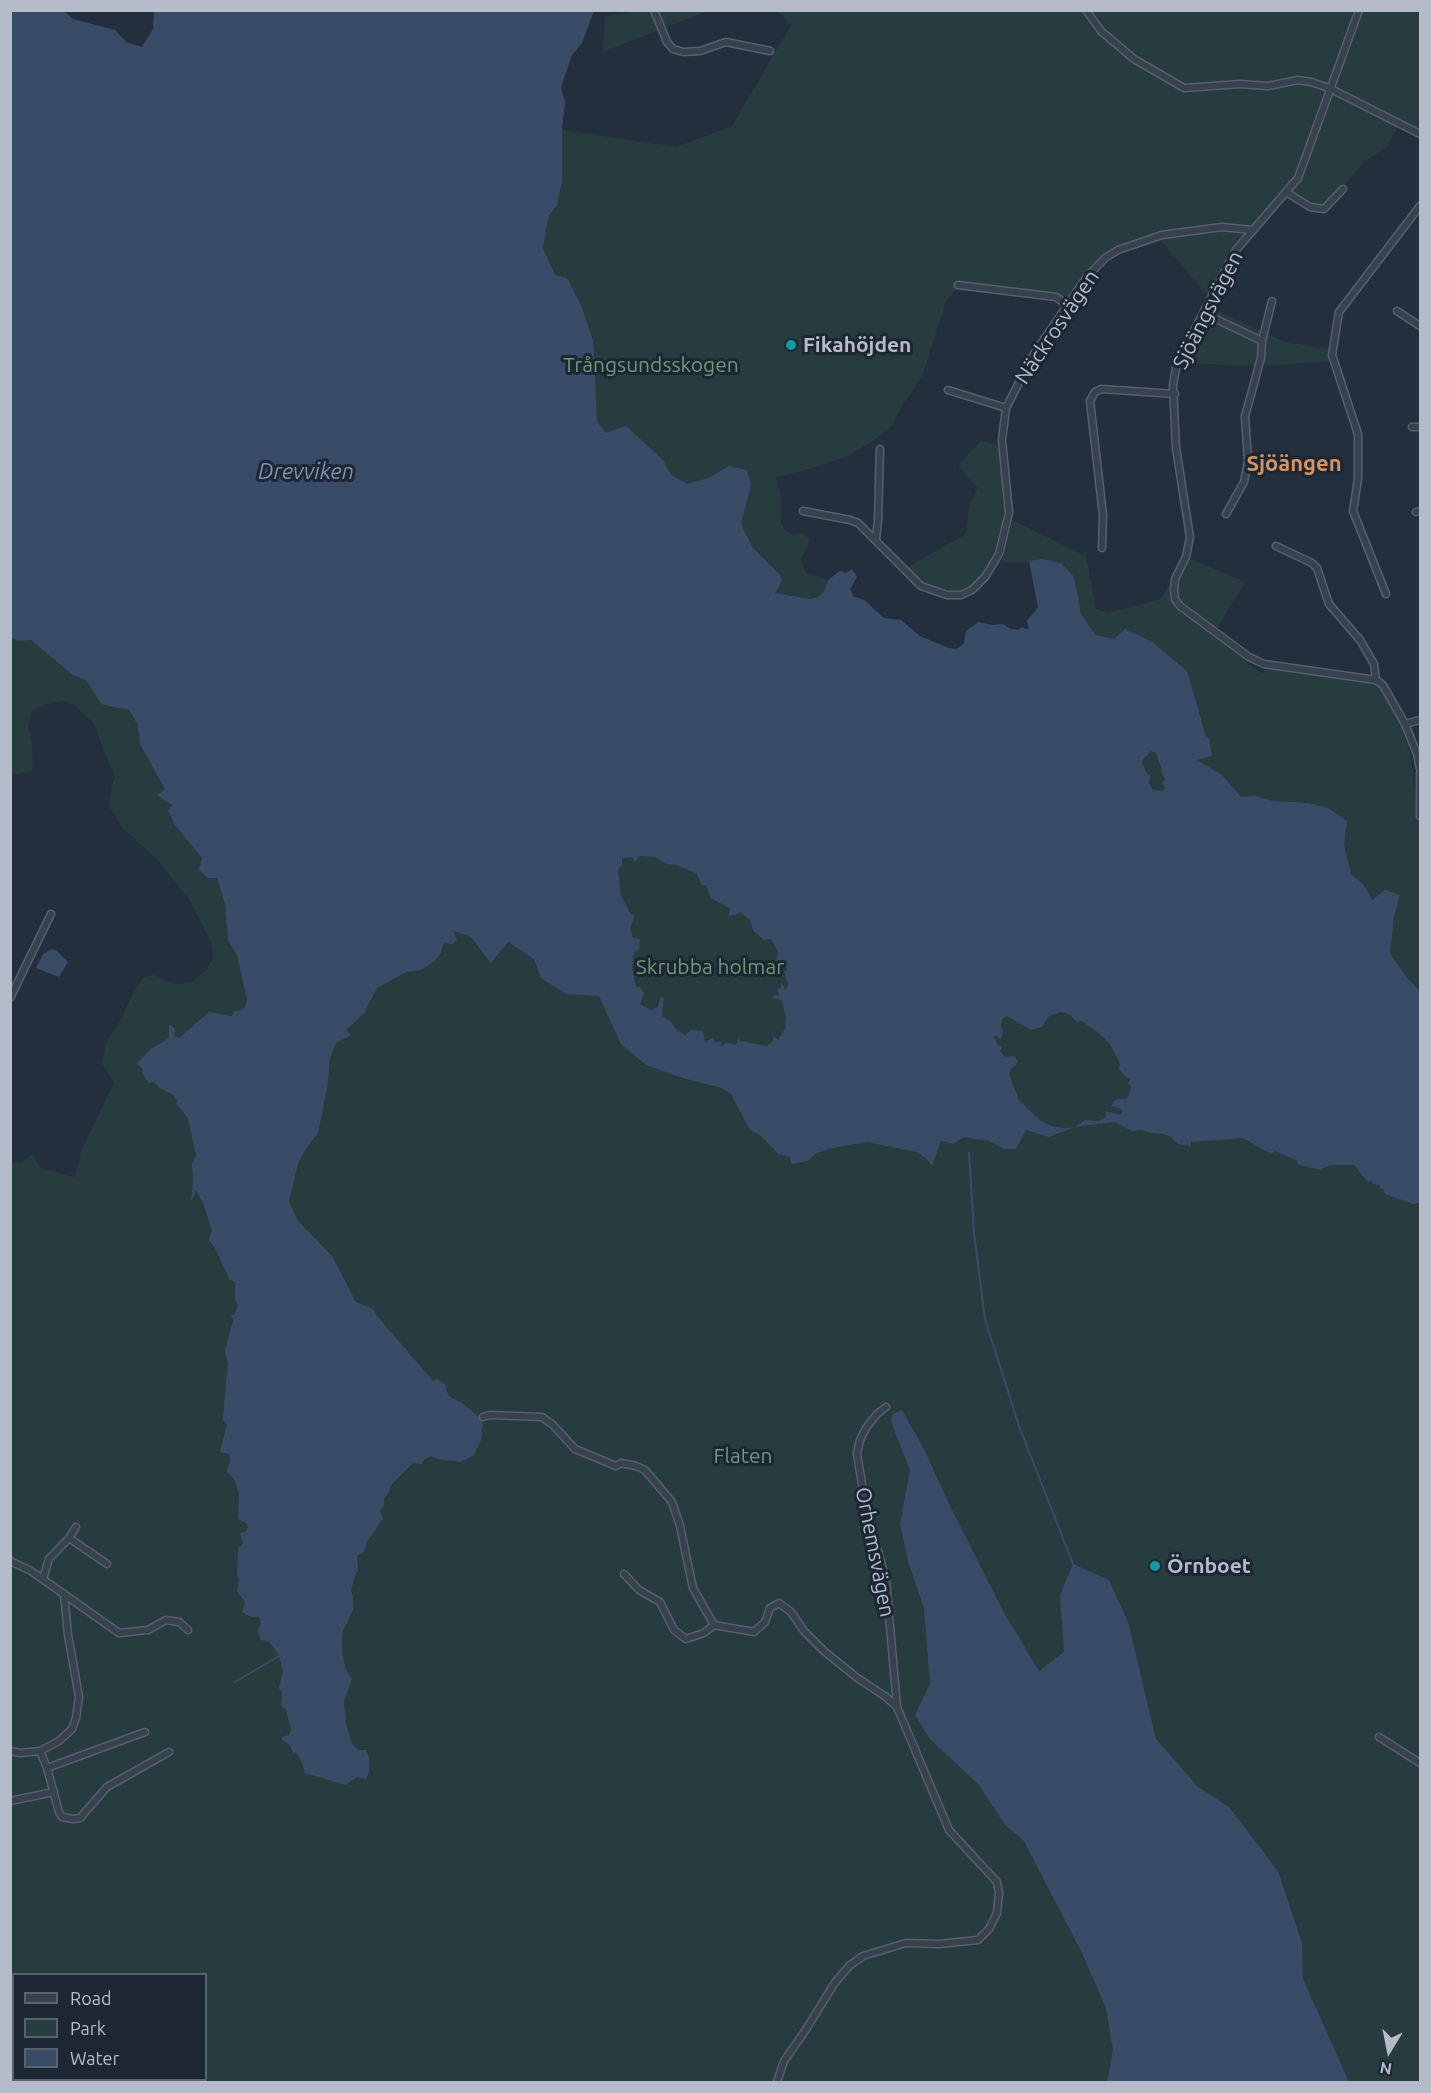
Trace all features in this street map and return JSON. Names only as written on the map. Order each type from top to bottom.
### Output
[{"type":"street","points":[[654,10],[667,42],[673,49],[683,52],[700,51],[726,42],[770,51]]},
{"type":"street","points":[[1086,10],[1101,31],[1134,59],[1184,88],[1240,84],[1268,86],[1298,80],[1329,88],[1420,134]]},
{"type":"street","name":"Sjöängsvägen","points":[[1359,10],[1298,178],[1236,250],[1177,363],[1174,375],[1179,474],[1190,525],[1190,537],[1186,557],[1175,579],[1175,599],[1180,606],[1249,657],[1264,664],[1376,680]]},
{"type":"street","points":[[1286,192],[1310,207],[1324,209],[1343,189]]},
{"type":"street","points":[[1386,594],[1353,511],[1358,479],[1358,434],[1332,355],[1339,312],[1420,206]]},
{"type":"street","name":"Näckrosvägen","points":[[803,511],[858,523],[921,585],[947,596],[961,595],[972,590],[985,577],[999,554],[1009,513],[1002,440],[1006,408],[1032,357],[1086,278],[1105,258],[1118,250],[1162,235],[1221,227],[1252,230]]},
{"type":"street","points":[[958,285],[1056,297],[1067,305]]},
{"type":"street","points":[[1226,514],[1244,482],[1248,460],[1245,416],[1261,358],[1262,341],[1272,301]]},
{"type":"street","points":[[1397,310],[1420,326]]},
{"type":"street","points":[[1203,313],[1262,341]]},
{"type":"street","points":[[1102,548],[1103,515],[1090,401],[1095,392],[1101,389],[1175,394]]},
{"type":"street","points":[[948,390],[1006,408]]},
{"type":"street","points":[[1412,427],[1420,427]]},
{"type":"street","points":[[876,539],[880,448]]},
{"type":"street","points":[[1276,546],[1312,563],[1317,568],[1329,604],[1360,640],[1374,662],[1376,680],[1383,685],[1405,724],[1417,754],[1420,769]]},
{"type":"street","points":[[1405,724],[1420,720]]},
{"type":"street","points":[[1420,774],[1420,816]]},
{"type":"street","points":[[10,998],[51,914]]},
{"type":"street","name":"Orhemsvägen","points":[[886,1407],[866,1428],[857,1454],[866,1509],[886,1580],[897,1707]]},
{"type":"street","points":[[483,1417],[490,1415],[542,1417],[553,1425],[575,1449],[616,1466],[621,1463],[645,1470],[672,1502],[680,1526],[693,1588],[714,1625]]},
{"type":"street","points":[[43,1579],[50,1559],[76,1527]]},
{"type":"street","points":[[69,1538],[107,1564]]},
{"type":"street","points":[[10,1561],[43,1579],[119,1633],[148,1630],[166,1620],[178,1622],[188,1630]]},
{"type":"street","points":[[624,1574],[639,1590],[660,1602],[674,1630],[686,1639],[705,1633],[714,1625]]},
{"type":"street","points":[[10,1751],[20,1753],[40,1751],[66,1735],[72,1729],[76,1718],[79,1697],[68,1635],[64,1594]]},
{"type":"street","points":[[714,1625],[754,1632],[765,1622],[770,1608],[779,1603],[791,1612],[804,1631],[824,1651],[897,1707],[949,1830],[997,1882],[999,1893],[997,1913],[989,1929],[978,1941],[939,1944],[906,1942],[863,1956],[849,1966],[834,1984],[784,2061],[777,2082]]},
{"type":"street","points":[[47,1768],[145,1732]]},
{"type":"street","points":[[1379,1737],[1420,1763]]},
{"type":"street","points":[[40,1751],[59,1812],[62,1817],[80,1818],[107,1787],[169,1752]]},
{"type":"street","points":[[10,1801],[54,1791]]},
{"type":"green space","points":[[649,10],[708,11],[603,52],[605,16]]},
{"type":"green space","name":"Trångsundsskogen","points":[[778,11],[1354,11],[1336,69],[1359,11],[1420,11],[1420,134],[1399,124],[1387,147],[1365,161],[1324,209],[1310,207],[1286,192],[1236,250],[1210,299],[1158,237],[1105,258],[1067,305],[1056,297],[960,286],[946,301],[922,377],[892,426],[848,456],[776,477],[780,493],[781,523],[792,535],[803,533],[809,539],[801,558],[804,570],[808,574],[829,579],[823,593],[811,599],[775,593],[782,581],[780,575],[753,548],[741,524],[744,510],[602,542],[543,248],[549,215],[557,206],[562,182],[562,130],[677,147],[732,126],[791,25]]},
{"type":"green space","name":"Flaten","points":[[11,191],[968,868],[1063,673],[1031,563],[1002,562],[1012,520],[1086,556],[1096,609],[1108,613],[1161,599],[1186,557],[1245,582],[1215,632],[1249,657],[1247,664],[1263,674],[1266,665],[1376,680],[1383,685],[1401,725],[1411,757],[1420,826],[1420,2082],[72,2081],[207,2081],[207,1973],[12,1973],[12,1994],[11,1992],[11,1163],[21,1163],[32,1154],[41,1168],[75,1177],[81,1152],[114,1082],[102,1064],[106,1042],[118,1025],[135,989],[144,977],[154,975],[178,984],[193,982],[207,969],[213,957],[211,942],[189,899],[158,861],[122,827],[109,807],[115,778],[93,723],[74,705],[64,701],[46,704],[32,711],[28,728],[32,742],[33,771],[11,775]]},
{"type":"green space","points":[[1207,306],[1285,342],[1333,350],[1334,361],[1259,366],[1177,363]]},
{"type":"green space","points":[[981,441],[1003,446],[1010,505],[999,554],[985,577],[961,595],[921,586],[904,569],[966,534],[969,505],[978,488],[958,466]]},
{"type":"water","name":"Drevviken","points":[[10,11],[64,11],[73,19],[115,30],[126,42],[142,47],[153,29],[154,11],[594,11],[582,43],[572,55],[561,87],[565,102],[562,130],[562,182],[557,206],[549,215],[543,248],[555,275],[567,278],[581,305],[593,340],[597,422],[606,433],[626,426],[663,460],[671,475],[687,484],[709,478],[729,466],[747,470],[751,485],[741,524],[753,548],[780,575],[782,581],[775,593],[811,599],[818,597],[823,593],[829,579],[840,571],[846,573],[852,569],[857,577],[850,589],[854,597],[864,600],[884,618],[901,620],[920,636],[949,648],[957,649],[964,643],[966,631],[978,622],[1003,624],[1018,630],[1022,627],[1029,629],[1027,621],[1038,607],[1029,561],[1042,559],[1061,563],[1074,577],[1081,614],[1095,635],[1114,639],[1125,629],[1152,642],[1187,671],[1206,736],[1209,738],[1212,756],[1196,760],[1221,774],[1241,797],[1255,796],[1273,801],[1308,803],[1328,808],[1347,821],[1344,845],[1351,874],[1363,884],[1372,900],[1385,890],[1400,895],[1394,917],[1390,954],[1420,991],[1420,1203],[1413,1204],[1385,1194],[1383,1189],[1380,1189],[1380,1185],[1373,1184],[1372,1181],[1368,1182],[1354,1165],[1330,1165],[1321,1170],[1299,1165],[1296,1160],[1275,1151],[1271,1154],[1243,1138],[1191,1142],[1191,1146],[1178,1144],[1164,1134],[1142,1130],[1132,1131],[1114,1122],[1075,1127],[1049,1137],[1026,1130],[1016,1149],[1004,1149],[989,1141],[963,1137],[953,1144],[941,1141],[932,1166],[917,1152],[867,1142],[828,1149],[815,1154],[808,1161],[791,1164],[790,1157],[778,1154],[760,1135],[750,1130],[731,1094],[721,1088],[646,1065],[621,1044],[599,996],[566,994],[541,978],[534,959],[508,942],[491,963],[470,936],[453,931],[457,940],[452,944],[444,943],[435,961],[421,970],[406,972],[377,988],[364,1013],[346,1030],[351,1035],[336,1043],[330,1058],[318,1133],[298,1163],[289,1202],[298,1221],[332,1256],[356,1302],[373,1309],[433,1381],[437,1379],[446,1385],[450,1397],[462,1403],[479,1417],[483,1424],[481,1440],[474,1455],[461,1462],[430,1456],[422,1464],[413,1463],[391,1485],[384,1498],[384,1506],[380,1512],[383,1519],[367,1542],[364,1552],[357,1556],[358,1571],[351,1591],[353,1610],[343,1631],[342,1647],[345,1668],[352,1680],[344,1700],[346,1723],[352,1744],[358,1750],[366,1750],[369,1757],[369,1773],[366,1779],[357,1777],[346,1785],[305,1773],[296,1752],[293,1753],[290,1745],[282,1740],[282,1737],[289,1735],[291,1730],[286,1710],[281,1705],[282,1693],[279,1688],[283,1671],[279,1656],[269,1641],[260,1640],[259,1617],[251,1617],[242,1612],[245,1602],[237,1591],[238,1548],[243,1544],[240,1533],[245,1532],[248,1527],[246,1523],[238,1519],[239,1493],[235,1481],[227,1471],[229,1454],[220,1452],[227,1424],[223,1421],[228,1363],[225,1350],[233,1321],[231,1315],[234,1315],[238,1306],[235,1300],[235,1282],[229,1279],[209,1240],[212,1231],[204,1205],[196,1190],[191,1202],[192,1164],[196,1155],[188,1118],[176,1103],[178,1101],[173,1095],[154,1082],[149,1083],[142,1073],[142,1068],[137,1064],[151,1049],[169,1038],[169,1025],[175,1028],[174,1036],[179,1038],[209,1012],[232,1016],[234,1011],[245,1007],[247,999],[237,955],[228,940],[225,904],[217,878],[208,878],[199,870],[202,858],[175,825],[168,811],[172,805],[157,795],[165,789],[140,744],[138,725],[129,710],[101,704],[87,681],[73,675],[31,640],[18,641],[11,637]],"holes":[[[1151,751],[1156,753],[1161,773],[1165,779],[1162,784],[1165,787],[1164,791],[1153,790],[1149,784],[1150,775],[1147,774],[1142,763]],[[639,856],[655,857],[666,864],[677,865],[696,873],[702,885],[706,885],[711,898],[731,909],[728,915],[740,912],[750,920],[753,930],[764,940],[771,939],[778,951],[776,961],[779,962],[780,967],[784,961],[787,970],[784,972],[788,984],[786,990],[781,982],[781,989],[777,988],[779,996],[775,995],[772,998],[782,1000],[786,1018],[785,1029],[778,1040],[774,1036],[772,1042],[766,1046],[741,1041],[738,1038],[736,1045],[726,1042],[721,1047],[721,1042],[715,1042],[713,1038],[705,1042],[703,1031],[691,1030],[685,1035],[678,1031],[662,1016],[664,998],[660,997],[658,1007],[651,1010],[640,1004],[644,993],[640,987],[636,987],[632,967],[634,952],[639,951],[640,939],[633,938],[630,928],[635,915],[631,914],[621,896],[618,870],[622,865],[622,858],[632,857],[635,862]],[[1061,1012],[1069,1014],[1077,1022],[1082,1021],[1100,1034],[1110,1044],[1120,1063],[1119,1069],[1131,1079],[1128,1083],[1131,1087],[1127,1099],[1116,1099],[1111,1106],[1120,1108],[1123,1111],[1120,1115],[1105,1111],[1106,1117],[1099,1121],[1085,1120],[1075,1127],[1051,1126],[1041,1121],[1019,1100],[1009,1074],[1018,1062],[1015,1056],[1005,1057],[1000,1051],[1002,1047],[998,1045],[994,1037],[995,1035],[1001,1039],[1002,1019],[1007,1016],[1031,1030],[1042,1027],[1049,1016]]]},
{"type":"water","points":[[52,949],[68,962],[59,977],[36,968],[43,954]]},
{"type":"water","points":[[902,1410],[924,1449],[1002,1609],[1039,1671],[1064,1652],[1060,1595],[1073,1564],[1109,1580],[1128,1622],[1156,1739],[1198,1787],[1229,1807],[1278,1871],[1302,1943],[1303,1979],[1349,2082],[1107,2082],[1113,2050],[1106,2008],[1082,1953],[1024,1841],[1005,1825],[978,1784],[930,1739],[915,1715],[930,1684],[924,1608],[908,1561],[900,1524],[910,1470],[891,1422],[892,1414]]},
{"type":"waterway","points":[[969,1153],[974,1233],[985,1319],[1019,1426],[1073,1564]]},
{"type":"waterway","points":[[235,1682],[279,1656]]},
{"type":"place","name":"Fikahöjden","points":[[791,345]]},
{"type":"place","name":"Örnboet","points":[[1155,1566]]},
{"type":"district","name":"Sjöängen","points":[[1294,464]]},
{"type":"park label","name":"Skrubba holmar","points":[[710,967]]}]
